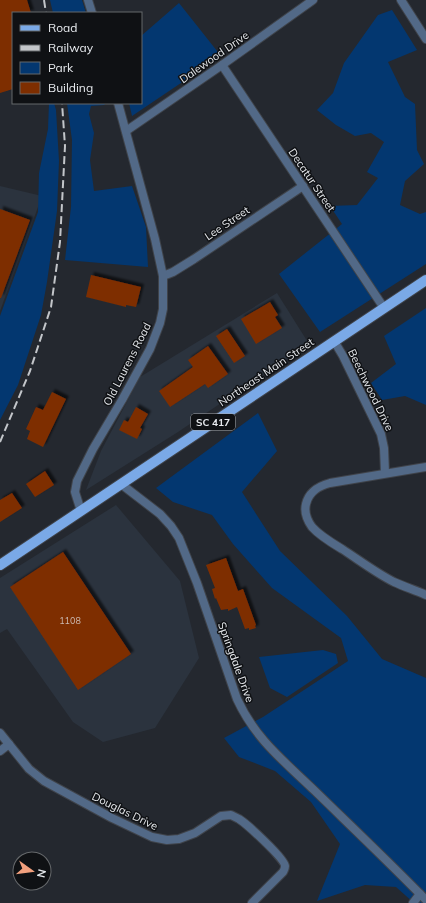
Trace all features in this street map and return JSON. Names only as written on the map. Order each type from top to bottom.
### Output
[{"type":"main road","name":"Northeast Main Street","points":[[0,565],[426,280]]},
{"type":"street","points":[[88,0],[92,12]]},
{"type":"street","name":"Dalewood Drive","points":[[126,131],[313,0]]},
{"type":"street","points":[[400,0],[426,38]]},
{"type":"street","name":"Decatur Street","points":[[222,65],[384,308]]},
{"type":"street","name":"Old Laurens Road","points":[[81,511],[75,492],[77,481],[155,337],[163,309],[163,276],[155,240],[118,104]]},
{"type":"street","name":"Lee Street","points":[[163,276],[173,272],[194,259],[303,186]]},
{"type":"street","name":"Beechwood Drive","points":[[334,341],[343,356],[381,434],[384,448],[384,474]]},
{"type":"street","points":[[426,467],[330,482],[312,492],[308,498],[306,506],[306,516],[314,529],[344,550],[394,581],[426,595]]},
{"type":"street","name":"Springdale Drive","points":[[121,484],[160,514],[179,538],[197,583],[237,699],[244,714],[255,730],[279,757],[423,897]]},
{"type":"street","name":"Douglas Drive","points":[[0,733],[29,769],[44,781],[152,838],[167,840],[179,839],[195,833],[221,816],[231,815],[239,819],[279,856],[285,865],[283,872],[252,903]]},
{"type":"street","points":[[0,751],[9,744]]},
{"type":"street","points":[[413,903],[423,897]]},
{"type":"shaded area","points":[[0,186],[42,196],[0,311]]},
{"type":"shaded area","points":[[277,293],[309,344],[178,432],[86,490],[101,451],[140,377]]},
{"type":"shaded area","points":[[116,505],[180,581],[199,658],[155,728],[103,742],[73,722],[7,629],[0,633],[0,578]]},
{"type":"green space","points":[[50,0],[82,0],[86,12],[53,12]]},
{"type":"green space","points":[[179,3],[221,56],[132,116],[129,104],[142,104],[142,35]]},
{"type":"green space","points":[[392,10],[417,50],[388,62],[405,97],[415,104],[417,150],[424,164],[405,181],[400,205],[420,214],[426,212],[426,264],[320,332],[279,274],[342,224],[330,206],[357,205],[378,178],[367,172],[384,142],[371,133],[355,136],[336,125],[317,110],[333,93],[344,63],[378,15]]},
{"type":"green space","points":[[49,104],[54,104],[56,110],[59,161],[57,211],[47,282],[41,315],[18,385],[0,420],[0,316],[38,212],[39,173],[48,129]]},
{"type":"green space","points":[[67,104],[105,104],[91,106],[89,114],[94,133],[90,160],[94,191],[132,186],[146,227],[148,267],[65,260],[71,207],[72,140]]},
{"type":"green space","points":[[426,308],[426,405],[405,396],[382,400],[371,383],[396,364],[384,336]]},
{"type":"green space","points":[[258,413],[277,451],[242,492],[280,551],[347,616],[382,659],[426,678],[426,903],[414,903],[396,887],[365,885],[317,901],[340,844],[311,802],[275,771],[239,757],[224,738],[263,717],[348,661],[341,638],[272,588],[233,544],[212,515],[173,502],[156,488]]},
{"type":"green space","points":[[323,650],[336,654],[338,663],[287,697],[270,688],[259,657]]},
{"type":"building","points":[[0,0],[27,0],[31,12],[12,12],[12,89],[0,93]]},
{"type":"building","points":[[0,209],[30,220],[1,298],[0,298]]},
{"type":"building","points":[[91,275],[141,287],[136,307],[126,305],[126,307],[86,297]]},
{"type":"building","points":[[270,302],[278,315],[275,317],[282,328],[256,344],[241,319]]},
{"type":"building","points":[[227,329],[245,356],[234,363],[216,336]]},
{"type":"building","points":[[208,346],[228,374],[208,388],[205,384],[170,407],[159,391],[193,367],[188,360]]},
{"type":"building","points":[[52,392],[66,399],[43,447],[27,439],[30,431],[26,429],[36,407],[43,410]]},
{"type":"building","points":[[136,407],[148,414],[140,428],[142,429],[137,439],[119,430],[124,420],[128,422]]},
{"type":"building","points":[[45,471],[54,485],[35,497],[26,484]]},
{"type":"building","points":[[12,493],[22,508],[0,522],[0,500]]},
{"type":"building","points":[[63,552],[131,654],[78,690],[10,587]]},
{"type":"building","points":[[226,558],[238,591],[243,589],[256,628],[249,630],[249,628],[245,629],[237,607],[228,611],[228,609],[221,610],[216,598],[215,599],[212,589],[215,588],[206,565]]},
{"type":"railway","points":[[44,0],[46,12]]},
{"type":"railway","points":[[0,442],[30,371],[51,307],[60,242],[65,146],[62,104]]}]
